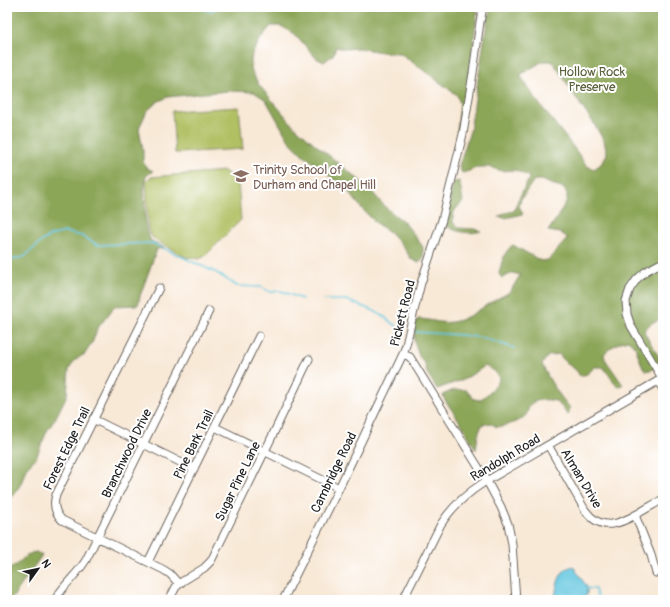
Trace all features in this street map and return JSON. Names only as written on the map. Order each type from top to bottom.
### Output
[{"type":"street","name":"Pickett Road","points":[[483,7],[463,134],[442,220],[421,283],[403,354],[410,357],[487,481],[501,507],[508,524],[510,535],[516,600]]},
{"type":"street","points":[[663,262],[646,271],[637,279],[630,289],[626,301],[627,314],[631,326],[661,379],[663,389]]},
{"type":"street","name":"Forest Edge Trail","points":[[159,288],[56,495],[54,505],[62,520],[148,562],[170,574],[180,584]]},
{"type":"street","name":"Branchwood Drive","points":[[55,600],[82,567],[98,537],[209,311]]},
{"type":"street","name":"Pine Bark Trail","points":[[148,562],[259,336]]},
{"type":"street","name":"Cambridge Road","points":[[283,600],[403,354]]},
{"type":"street","name":"Sugar Pine Lane","points":[[169,600],[173,591],[180,584],[204,568],[210,561],[265,452],[309,359]]},
{"type":"street","name":"Randolph Road","points":[[403,600],[438,530],[449,513],[468,493],[661,379]]},
{"type":"street","points":[[93,419],[194,469]]},
{"type":"street","points":[[215,427],[338,488]]},
{"type":"street","name":"Alman Drive","points":[[548,445],[582,506],[588,514],[603,524],[609,525],[620,523],[663,499]]},
{"type":"street","points":[[635,515],[651,555],[656,573]]},
{"type":"green space","points":[[7,7],[478,7],[469,79],[459,131],[457,132],[460,104],[457,95],[400,53],[336,47],[333,55],[324,62],[316,58],[295,34],[281,26],[271,26],[261,38],[252,54],[250,68],[259,85],[293,125],[368,187],[385,207],[405,223],[423,247],[423,258],[419,263],[411,259],[404,248],[390,232],[377,224],[363,210],[348,191],[302,154],[289,141],[266,100],[254,92],[230,91],[168,97],[157,102],[147,111],[139,128],[143,150],[143,162],[147,168],[153,171],[146,176],[144,190],[146,230],[151,241],[165,248],[157,249],[138,305],[115,306],[97,329],[93,341],[85,354],[76,359],[69,369],[67,395],[47,431],[36,458],[26,468],[19,487],[10,499],[7,510]]},
{"type":"green space","name":"Hollow Rock Preserve","points":[[492,7],[663,7],[663,319],[652,323],[644,331],[659,357],[660,365],[654,369],[646,371],[642,366],[635,346],[628,340],[618,343],[604,354],[605,359],[623,385],[618,387],[603,367],[595,367],[587,374],[580,376],[576,370],[566,363],[559,354],[548,356],[542,364],[554,387],[570,408],[568,415],[555,401],[539,400],[533,402],[530,405],[526,415],[516,422],[497,427],[490,423],[482,425],[478,435],[476,450],[443,395],[454,390],[466,390],[474,399],[480,400],[491,391],[499,380],[497,375],[485,366],[465,379],[437,389],[427,373],[425,364],[419,356],[414,341],[415,324],[418,319],[452,322],[464,319],[509,292],[520,275],[513,273],[502,278],[499,274],[505,254],[513,245],[541,261],[548,260],[568,238],[561,233],[548,231],[567,200],[567,193],[562,187],[542,180],[534,180],[521,199],[519,206],[523,214],[505,218],[498,217],[505,213],[514,211],[529,179],[528,176],[515,170],[502,171],[489,167],[478,167],[462,173],[459,166],[470,131],[487,22]],"holes":[[[543,61],[551,61],[593,122],[604,141],[607,154],[601,164],[594,169],[587,166],[537,101],[520,75]]]},
{"type":"green space","points":[[239,107],[243,149],[175,153],[172,111]]},
{"type":"green space","points":[[225,171],[238,183],[241,220],[205,256],[199,259],[192,257],[187,258],[154,239],[148,230],[146,181],[150,177]]},
{"type":"green space","points":[[459,181],[463,202],[454,211],[453,223],[459,228],[481,231],[472,233],[462,232],[452,229],[445,224],[445,215],[454,182]]},
{"type":"green space","points":[[36,552],[42,555],[11,600],[7,600],[7,569],[15,566],[28,555]]},
{"type":"water","points":[[573,566],[587,587],[587,593],[584,600],[555,600],[558,581],[566,569]]},
{"type":"waterway","points":[[195,7],[210,11],[218,7]]},
{"type":"waterway","points":[[7,260],[24,257],[50,236],[65,232],[82,236],[98,245],[152,243],[217,273],[237,286],[261,287],[270,292],[281,291],[302,299]]},
{"type":"waterway","points":[[324,300],[346,300],[374,311],[397,326]]},
{"type":"waterway","points":[[415,332],[483,338],[514,348]]},
{"type":"waterway","points":[[585,588],[595,589],[598,600]]},
{"type":"place","name":"Trinity School of Durham and Chapel Hill","points":[[241,176]]}]
